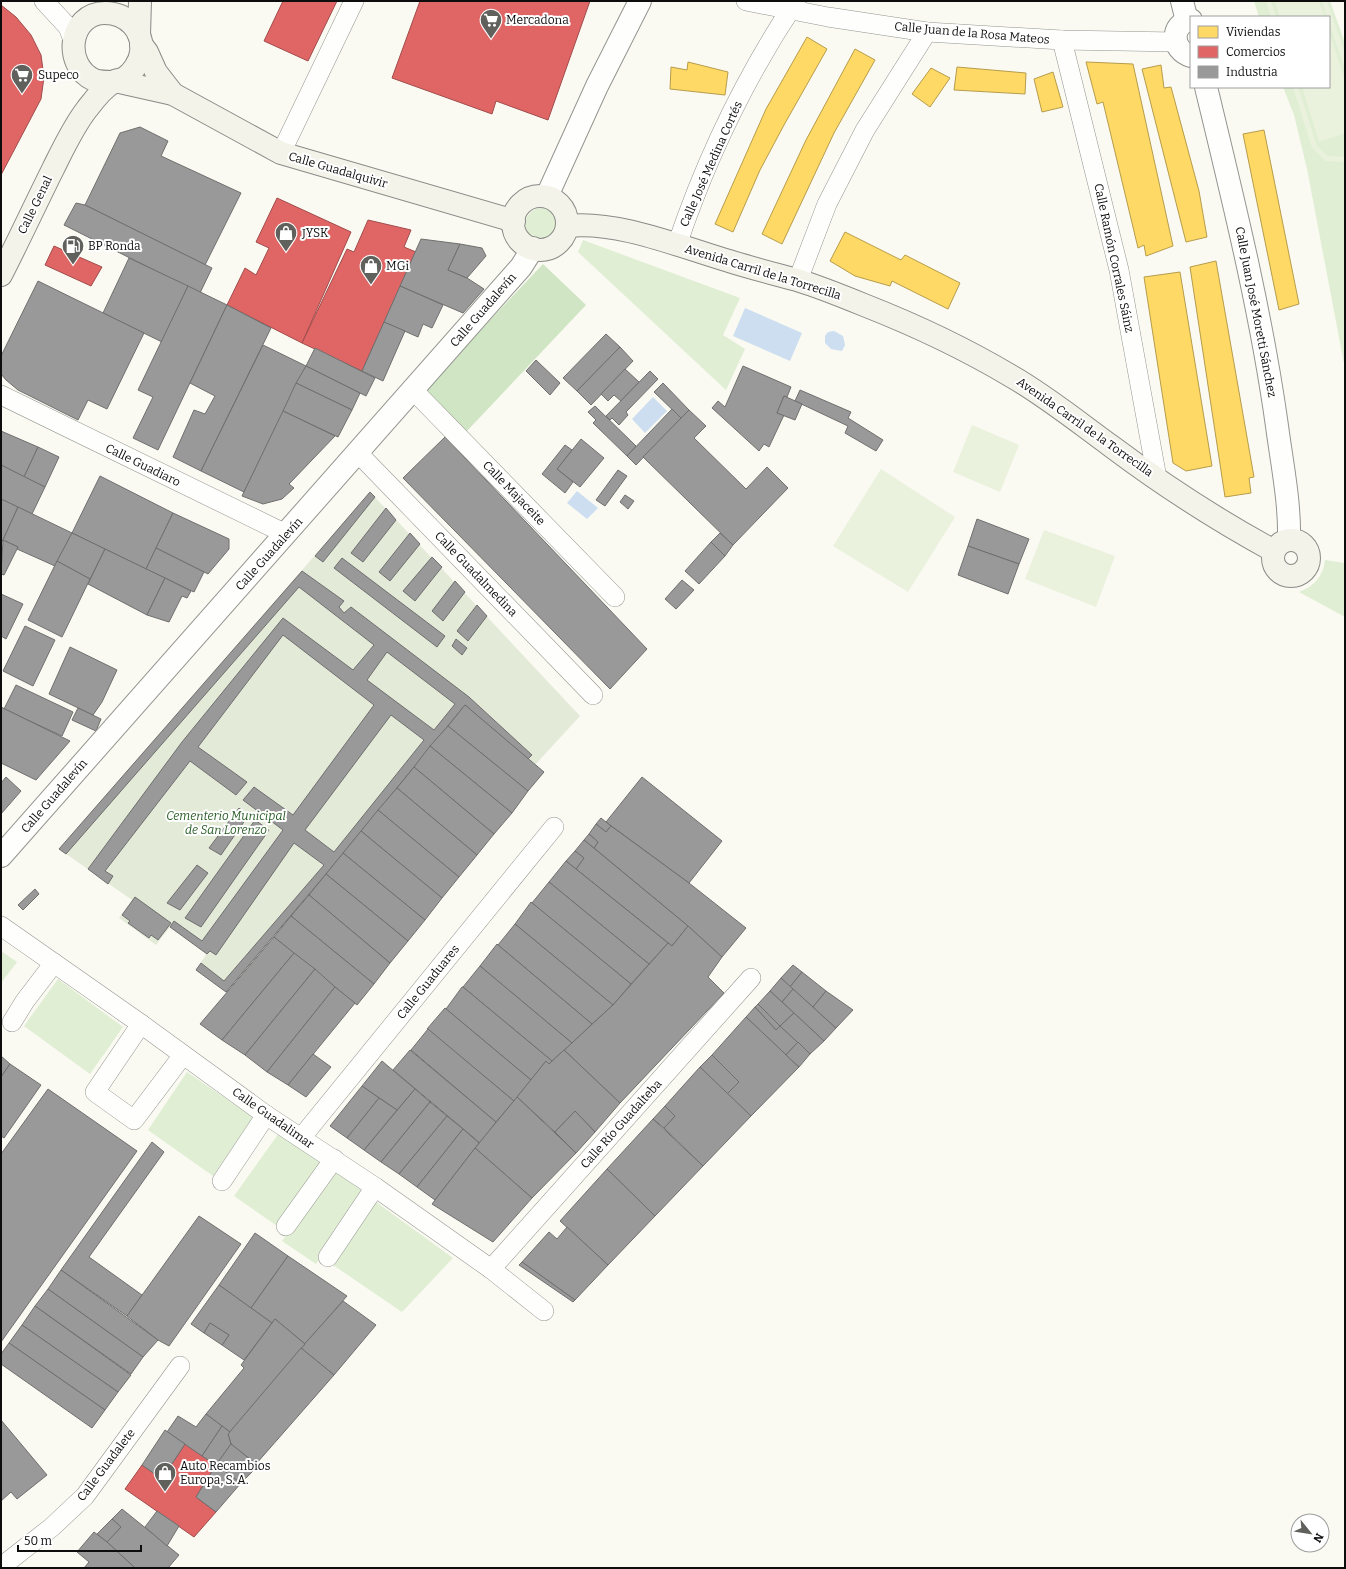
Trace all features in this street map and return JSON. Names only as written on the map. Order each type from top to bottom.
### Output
[{"type":"main road","points":[[122,1],[94,16],[78,30],[73,40],[75,62],[84,74],[95,81],[114,82],[127,76],[138,63],[141,53],[140,1]]},
{"type":"main road","points":[[94,16],[118,15],[125,18],[135,27],[140,40]]},
{"type":"main road","name":"Calle Guadalquivir","points":[[140,40],[156,72],[173,94]]},
{"type":"main road","name":"Calle Genal","points":[[70,134],[82,87],[82,76],[75,62]]},
{"type":"main road","name":"Calle Guadalquivir","points":[[114,82],[173,94],[281,153],[514,221]]},
{"type":"main road","name":"Calle Genal","points":[[1,275],[70,134],[86,110],[114,82]]},
{"type":"main road","points":[[539,196],[547,196],[556,200],[565,211],[567,226],[564,237],[554,245],[544,249],[532,248],[523,243],[517,236],[514,221],[517,210],[528,199],[539,196]]},
{"type":"main road","name":"Avenida Carril de la Torrecilla","points":[[567,226],[584,224],[598,226],[677,245],[729,262],[798,280],[906,322],[962,348],[1012,376],[1067,412],[1111,446],[1208,514],[1282,546]]},
{"type":"street","points":[[281,153],[354,1]]},
{"type":"street","points":[[547,196],[597,86],[640,1]]},
{"type":"street","name":"Calle Juan de la Rosa Mateos","points":[[746,1],[793,6],[927,32],[1183,49]]},
{"type":"street","points":[[45,2],[63,11],[94,16]]},
{"type":"street","points":[[45,2],[68,27],[73,40]]},
{"type":"street","name":"Calle José Medina Cortés","points":[[677,245],[687,215],[726,123],[773,36],[793,6]]},
{"type":"street","points":[[1183,49],[1177,30],[1187,14]]},
{"type":"street","points":[[798,280],[827,204],[862,137],[927,32]]},
{"type":"street","name":"Calle Ramón Corrales Sáinz","points":[[1062,40],[1119,270],[1157,478]]},
{"type":"street","name":"Calle Juan José Moretti Sánchez","points":[[1206,88],[1244,241],[1271,387],[1290,516],[1282,546]]},
{"type":"street","name":"Calle Guadalevín","points":[[1,856],[414,390],[521,267],[532,248]]},
{"type":"street","name":"Calle Majaceite","points":[[414,390],[615,596]]},
{"type":"street","name":"Calle Guadiaro","points":[[1,395],[286,534]]},
{"type":"street","name":"Calle Guadalmedina","points":[[358,453],[593,695]]},
{"type":"street","name":"Calle Guaduares","points":[[301,1138],[554,827]]},
{"type":"street","name":"Calle Guadalimar","points":[[1,926],[266,1114],[375,1187],[492,1269],[544,1310]]},
{"type":"street","points":[[12,1022],[25,1000],[54,963]]},
{"type":"street","name":"Calle Río Guadalteba","points":[[492,1269],[751,978]]},
{"type":"street","points":[[141,1024],[95,1092],[134,1120],[183,1054]]},
{"type":"street","points":[[222,1181],[266,1114]]},
{"type":"street","points":[[286,1226],[334,1159]]},
{"type":"street","points":[[328,1256],[375,1187]]},
{"type":"street","name":"Calle Guadalete","points":[[1,1567],[52,1527],[85,1496],[180,1366]]},
{"type":"green space","points":[[1254,1],[1330,1],[1345,43],[1345,369],[1307,169],[1294,115],[1283,88],[1330,88],[1330,16],[1259,16]]},
{"type":"green space","points":[[1266,1],[1271,1],[1276,16],[1271,16]]},
{"type":"green space","points":[[1275,1],[1319,1],[1325,16],[1280,16]]},
{"type":"green space","points":[[1322,1],[1327,1],[1345,54],[1345,69],[1330,26],[1330,16],[1327,16]]},
{"type":"green space","points":[[1330,34],[1345,80],[1345,133],[1319,142],[1302,88],[1330,88]]},
{"type":"green space","points":[[1293,88],[1298,88],[1317,146],[1328,156],[1345,157],[1345,162],[1326,161],[1312,148]]},
{"type":"green space","points":[[539,208],[545,208],[554,213],[558,219],[558,231],[554,237],[545,242],[539,242],[530,237],[525,228],[525,222],[530,213]]},
{"type":"green space","points":[[583,240],[740,298],[723,335],[745,349],[726,390],[578,252]]},
{"type":"green space","points":[[543,264],[586,305],[466,432],[424,390]]},
{"type":"green space","points":[[972,425],[1019,445],[1000,492],[953,472]]},
{"type":"green space","points":[[881,469],[955,517],[908,592],[833,546]]},
{"type":"green space","name":"Cementerio Municipal de San Lorenzo","points":[[370,492],[580,716],[535,765],[464,705],[291,916],[226,992],[196,970],[207,953],[170,927],[156,945],[119,918],[132,900],[59,849]]},
{"type":"green space","points":[[1044,530],[1115,556],[1096,607],[1025,579]]},
{"type":"green space","points":[[1325,560],[1345,563],[1345,617],[1299,592],[1310,587],[1317,580],[1324,566]]},
{"type":"green space","points":[[1,951],[17,962],[1,983]]},
{"type":"green space","points":[[58,979],[123,1027],[90,1074],[24,1026]]},
{"type":"green space","points":[[187,1072],[253,1117],[213,1176],[148,1130]]},
{"type":"green space","points":[[279,1133],[325,1164],[280,1228],[234,1196]]},
{"type":"green space","points":[[332,1169],[366,1192],[316,1264],[282,1241]]},
{"type":"green space","points":[[372,1199],[453,1258],[402,1312],[330,1263]]},
{"type":"water","points":[[745,308],[802,333],[790,361],[733,336]]},
{"type":"water","points":[[834,331],[843,336],[845,345],[842,351],[831,349],[825,343],[825,336],[828,332]]},
{"type":"water","points":[[653,397],[667,411],[645,433],[632,419]]},
{"type":"water","points":[[577,491],[598,508],[587,519],[567,503]]},
{"type":"building: Viviendas","points":[[807,37],[827,49],[760,170],[733,232],[715,224],[766,109]]},
{"type":"building: Viviendas","points":[[855,49],[875,60],[834,133],[782,244],[762,234],[806,140]]},
{"type":"building: Viviendas","points":[[688,62],[728,72],[725,95],[670,89],[671,67],[687,70]]},
{"type":"building: Viviendas","points":[[1086,62],[1133,64],[1173,246],[1146,256],[1144,245],[1138,248],[1103,102],[1097,104]]},
{"type":"building: Viviendas","points":[[1161,65],[1164,88],[1171,87],[1199,191],[1207,237],[1186,242],[1142,69]]},
{"type":"building: Viviendas","points":[[957,67],[1026,73],[1025,94],[954,90]]},
{"type":"building: Viviendas","points":[[931,68],[950,78],[930,107],[912,94]]},
{"type":"building: Viviendas","points":[[1053,72],[1063,107],[1042,112],[1034,79]]},
{"type":"building: Viviendas","points":[[1264,130],[1299,304],[1279,310],[1243,134]]},
{"type":"building: Viviendas","points":[[845,232],[901,260],[905,255],[960,283],[948,309],[892,281],[890,286],[855,276],[830,261]]},
{"type":"building: Viviendas","points":[[1216,261],[1254,477],[1249,478],[1251,493],[1225,497],[1190,267]]},
{"type":"building: Viviendas","points":[[1180,272],[1212,466],[1186,471],[1173,463],[1144,277]]},
{"type":"building: Comercios","points":[[283,1],[337,1],[308,61],[264,41]]},
{"type":"building: Comercios","name":"Mercadona","points":[[420,1],[590,1],[548,120],[496,101],[492,114],[392,78]]},
{"type":"building: Comercios","name":"Supeco","points":[[1,5],[16,17],[31,35],[41,55],[44,77],[41,99],[1,175]]},
{"type":"building: Comercios","points":[[277,198],[351,232],[302,343],[227,305],[245,268],[256,275],[269,248],[256,242]]},
{"type":"building: Comercios","points":[[368,220],[411,230],[404,247],[416,252],[362,371],[302,343],[347,249],[354,252]]},
{"type":"building: Comercios","name":"BP Ronda","points":[[54,246],[102,267],[91,286],[45,265]]},
{"type":"building: Comercios","name":"Auto Recambios Europa, S. A.","points":[[185,1444],[216,1465],[196,1497],[216,1512],[194,1537],[125,1489],[142,1465],[162,1479]]},
{"type":"building: Industria","points":[[140,127],[168,141],[161,156],[241,193],[205,265],[85,205],[120,133]]},
{"type":"building: Industria","points":[[76,203],[85,205],[212,268],[200,293],[64,225]]},
{"type":"building: Industria","points":[[421,239],[460,244],[448,270],[467,278],[484,289],[463,313],[400,286]]},
{"type":"building: Industria","points":[[460,244],[482,248],[486,256],[467,278],[448,270]]},
{"type":"building: Industria","points":[[129,258],[188,286],[162,342],[103,313]]},
{"type":"building: Industria","points":[[38,281],[144,333],[107,409],[88,400],[78,420],[18,390],[1,374],[1,356]]},
{"type":"building: Industria","points":[[188,286],[227,305],[158,450],[133,438],[153,397],[138,390]]},
{"type":"building: Industria","points":[[400,286],[443,305],[432,328],[423,324],[418,337],[384,322]]},
{"type":"building: Industria","points":[[227,305],[271,328],[201,471],[173,457],[194,410],[205,414],[215,396],[190,383]]},
{"type":"building: Industria","points":[[384,322],[405,331],[383,381],[362,371]]},
{"type":"building: Industria","points":[[606,334],[620,347],[577,391],[563,378]]},
{"type":"building: Industria","points":[[263,345],[306,366],[244,492],[201,471]]},
{"type":"building: Industria","points":[[620,347],[633,361],[591,405],[577,391]]},
{"type":"building: Industria","points":[[315,348],[375,378],[366,396],[306,366]]},
{"type":"building: Industria","points":[[536,360],[560,383],[550,395],[526,371]]},
{"type":"building: Industria","points":[[306,366],[360,393],[352,410],[296,383]]},
{"type":"building: Industria","points":[[743,366],[791,387],[787,397],[784,396],[777,413],[784,415],[769,447],[764,444],[759,451],[712,408],[718,401],[725,407]]},
{"type":"building: Industria","points":[[625,369],[639,382],[621,401],[614,395],[608,401],[601,394]]},
{"type":"building: Industria","points":[[650,371],[658,379],[626,412],[628,415],[619,425],[612,418],[610,420],[606,416]]},
{"type":"building: Industria","points":[[296,383],[352,410],[338,437],[283,411]]},
{"type":"building: Industria","points":[[663,383],[689,410],[681,418],[654,392]]},
{"type":"building: Industria","points":[[800,390],[851,412],[848,418],[883,440],[876,451],[845,433],[848,426],[795,401]]},
{"type":"building: Industria","points":[[784,396],[802,404],[795,420],[777,413]]},
{"type":"building: Industria","points":[[595,406],[636,446],[627,456],[593,423],[596,420],[588,412]]},
{"type":"building: Industria","points":[[672,409],[681,418],[636,465],[627,456]]},
{"type":"building: Industria","points":[[689,410],[706,426],[694,438],[746,489],[767,467],[788,488],[733,545],[643,457]]},
{"type":"building: Industria","points":[[283,411],[335,436],[289,484],[294,488],[282,499],[263,504],[242,496]]},
{"type":"building: Industria","points":[[1,431],[38,447],[24,477],[1,465]]},
{"type":"building: Industria","points":[[445,437],[647,649],[610,689],[403,478]]},
{"type":"building: Industria","points":[[581,439],[604,458],[580,487],[557,469]]},
{"type":"building: Industria","points":[[565,445],[572,450],[557,469],[573,482],[565,493],[542,474]]},
{"type":"building: Industria","points":[[38,447],[59,457],[45,487],[24,477]]},
{"type":"building: Industria","points":[[1,465],[45,487],[32,514],[1,499]]},
{"type":"building: Industria","points":[[618,470],[627,476],[605,506],[596,500]]},
{"type":"building: Industria","points":[[100,476],[173,513],[146,569],[72,533]]},
{"type":"building: Industria","points":[[370,492],[375,497],[323,562],[315,556]]},
{"type":"building: Industria","points":[[625,495],[634,501],[628,509],[620,502]]},
{"type":"building: Industria","points":[[1,499],[18,507],[1,544]]},
{"type":"building: Industria","points":[[18,507],[72,533],[55,566],[17,549],[18,547],[3,540]]},
{"type":"building: Industria","points":[[386,508],[396,520],[363,562],[351,553]]},
{"type":"building: Industria","points":[[173,513],[229,539],[229,549],[208,574],[156,548]]},
{"type":"building: Industria","points":[[977,519],[1029,539],[1019,564],[968,546]]},
{"type":"building: Industria","points":[[72,533],[105,549],[90,579],[57,561]]},
{"type":"building: Industria","points":[[410,533],[420,544],[390,581],[379,572]]},
{"type":"building: Industria","points":[[720,533],[733,545],[725,556],[711,542]]},
{"type":"building: Industria","points":[[3,540],[18,547],[4,575],[1,574]]},
{"type":"building: Industria","points":[[711,542],[725,556],[699,584],[685,571]]},
{"type":"building: Industria","points":[[968,546],[1019,564],[1008,594],[958,575]]},
{"type":"building: Industria","points":[[156,548],[204,572],[194,592],[146,569]]},
{"type":"building: Industria","points":[[105,549],[165,578],[147,615],[88,584]]},
{"type":"building: Industria","points":[[432,557],[442,567],[415,601],[403,591]]},
{"type":"building: Industria","points":[[342,558],[445,636],[437,647],[334,568]]},
{"type":"building: Industria","points":[[57,561],[90,579],[62,637],[28,620]]},
{"type":"building: Industria","points":[[302,571],[344,601],[339,607],[344,613],[351,607],[469,697],[532,755],[528,759],[465,705],[326,874],[226,992],[196,970],[201,963],[224,981],[324,865],[294,843],[216,955],[210,951],[207,954],[170,927],[174,921],[202,941],[283,830],[243,800],[254,787],[293,815],[374,705],[283,635],[198,747],[247,782],[236,795],[190,761],[105,871],[113,876],[108,884],[88,869],[182,742],[283,618],[353,670],[374,645],[299,587],[66,854],[59,849]],"holes":[[[387,652],[455,704],[434,730],[367,680]],[[391,715],[424,740],[334,852],[305,830]]]},
{"type":"building: Industria","points":[[165,578],[191,591],[187,598],[182,596],[169,622],[147,615]]},
{"type":"building: Industria","points":[[682,580],[694,590],[676,609],[665,599]]},
{"type":"building: Industria","points":[[455,581],[465,592],[443,621],[432,611]]},
{"type":"building: Industria","points":[[1,594],[23,604],[6,639],[1,636]]},
{"type":"building: Industria","points":[[477,605],[487,616],[468,641],[457,631]]},
{"type":"building: Industria","points":[[25,626],[55,640],[33,686],[3,671]]},
{"type":"building: Industria","points":[[456,639],[467,648],[462,655],[452,646]]},
{"type":"building: Industria","points":[[70,647],[117,670],[102,702],[93,715],[49,694]]},
{"type":"building: Industria","points":[[16,685],[73,712],[62,736],[4,709]]},
{"type":"building: Industria","points":[[465,705],[544,772],[528,791],[448,726]]},
{"type":"building: Industria","points":[[1,707],[70,741],[36,780],[1,763]]},
{"type":"building: Industria","points":[[78,708],[101,719],[96,731],[72,720]]},
{"type":"building: Industria","points":[[448,726],[528,791],[512,813],[430,746]]},
{"type":"building: Industria","points":[[430,746],[512,813],[494,834],[414,767]]},
{"type":"building: Industria","points":[[414,767],[494,834],[477,855],[397,788]]},
{"type":"building: Industria","points":[[6,777],[21,791],[1,814],[1,783]]},
{"type":"building: Industria","points":[[642,777],[722,841],[689,883],[606,822]]},
{"type":"building: Industria","points":[[397,788],[477,855],[459,877],[378,810]]},
{"type":"building: Industria","points":[[239,808],[248,816],[221,855],[209,848]]},
{"type":"building: Industria","points":[[378,810],[459,877],[442,898],[361,831]]},
{"type":"building: Industria","points":[[601,818],[611,826],[606,832],[596,824]]},
{"type":"building: Industria","points":[[255,820],[269,830],[201,927],[185,918]]},
{"type":"building: Industria","points":[[596,824],[606,832],[611,826],[689,883],[746,928],[722,957],[688,926],[594,848],[598,842],[589,834]]},
{"type":"building: Industria","points":[[361,831],[442,898],[425,920],[343,853]]},
{"type":"building: Industria","points":[[589,834],[598,842],[594,848],[584,840]]},
{"type":"building: Industria","points":[[584,840],[688,926],[672,946],[576,869],[584,858],[575,851]]},
{"type":"building: Industria","points":[[575,851],[584,858],[576,869],[566,861]]},
{"type":"building: Industria","points":[[343,853],[425,920],[408,941],[326,874]]},
{"type":"building: Industria","points":[[566,861],[668,943],[649,964],[549,882]]},
{"type":"building: Industria","points":[[197,865],[208,873],[180,910],[167,903]]},
{"type":"building: Industria","points":[[326,874],[408,941],[390,963],[309,895]]},
{"type":"building: Industria","points":[[549,882],[649,964],[631,984],[532,903]]},
{"type":"building: Industria","points":[[35,889],[39,894],[23,910],[18,905]]},
{"type":"building: Industria","points":[[309,895],[390,963],[374,984],[291,916]]},
{"type":"building: Industria","points":[[135,897],[171,923],[158,940],[151,935],[149,938],[128,923],[130,921],[122,915]]},
{"type":"building: Industria","points":[[531,902],[631,984],[613,1005],[515,924]]},
{"type":"building: Industria","points":[[291,916],[374,984],[357,1005],[274,937]]},
{"type":"building: Industria","points":[[515,924],[613,1005],[592,1024],[498,945]]},
{"type":"building: Industria","points":[[688,926],[722,957],[708,977],[724,993],[620,1103],[564,1050],[613,1005],[668,943],[672,946]]},
{"type":"building: Industria","points":[[274,937],[294,953],[222,1040],[200,1024]]},
{"type":"building: Industria","points":[[497,944],[592,1024],[572,1043],[480,966]]},
{"type":"building: Industria","points":[[294,953],[315,969],[245,1055],[222,1040]]},
{"type":"building: Industria","points":[[793,965],[802,972],[790,987],[781,978]]},
{"type":"building: Industria","points":[[480,966],[572,1043],[552,1061],[463,987]]},
{"type":"building: Industria","points":[[315,969],[335,987],[267,1072],[245,1055]]},
{"type":"building: Industria","points":[[802,972],[826,991],[813,1007],[790,987]]},
{"type":"building: Industria","points":[[781,978],[793,989],[782,1002],[770,991]]},
{"type":"building: Industria","points":[[335,987],[355,1003],[288,1085],[267,1072]]},
{"type":"building: Industria","points":[[462,987],[552,1061],[549,1064],[546,1061],[531,1080],[446,1009]]},
{"type":"building: Industria","points":[[793,989],[836,1028],[824,1041],[782,1002]]},
{"type":"building: Industria","points":[[770,991],[794,1013],[780,1026],[758,1004]]},
{"type":"building: Industria","points":[[826,991],[853,1010],[836,1028],[813,1007]]},
{"type":"building: Industria","points":[[758,1004],[780,1026],[776,1030],[755,1007]]},
{"type":"building: Industria","points":[[755,1007],[776,1030],[780,1026],[798,1042],[786,1055],[746,1017]]},
{"type":"building: Industria","points":[[445,1008],[531,1080],[514,1101],[427,1029]]},
{"type":"building: Industria","points":[[794,1013],[824,1041],[810,1054],[780,1026]]},
{"type":"building: Industria","points":[[746,1017],[799,1067],[751,1116],[727,1094],[739,1082],[712,1055]]},
{"type":"building: Industria","points":[[428,1029],[514,1101],[496,1122],[411,1050]]},
{"type":"building: Industria","points":[[798,1042],[810,1054],[799,1067],[786,1055]]},
{"type":"building: Industria","points":[[410,1050],[496,1122],[480,1143],[393,1070]]},
{"type":"building: Industria","points":[[564,1050],[620,1103],[595,1132],[575,1111],[555,1132],[517,1097],[546,1061],[549,1064]]},
{"type":"building: Industria","points":[[313,1054],[331,1067],[306,1097],[288,1085]]},
{"type":"building: Industria","points":[[712,1055],[739,1082],[727,1094],[700,1067]]},
{"type":"building: Industria","points":[[1,1056],[10,1064],[1,1077]]},
{"type":"building: Industria","points":[[382,1061],[415,1089],[397,1110],[362,1086]]},
{"type":"building: Industria","points":[[10,1064],[41,1085],[4,1138],[1,1136],[1,1077]]},
{"type":"building: Industria","points":[[700,1067],[751,1116],[703,1166],[664,1128],[675,1116],[665,1106]]},
{"type":"building: Industria","points":[[362,1086],[379,1098],[347,1138],[330,1126]]},
{"type":"building: Industria","points":[[48,1089],[137,1151],[1,1342],[1,1154]]},
{"type":"building: Industria","points":[[415,1089],[430,1102],[381,1162],[364,1150]]},
{"type":"building: Industria","points":[[517,1097],[576,1153],[532,1198],[475,1148]]},
{"type":"building: Industria","points":[[379,1098],[397,1110],[364,1150],[347,1138]]},
{"type":"building: Industria","points":[[430,1102],[447,1116],[399,1174],[381,1162]]},
{"type":"building: Industria","points":[[665,1106],[675,1116],[664,1128],[653,1119]]},
{"type":"building: Industria","points":[[575,1111],[595,1132],[576,1153],[555,1132]]},
{"type":"building: Industria","points":[[447,1116],[463,1129],[417,1187],[399,1174]]},
{"type":"building: Industria","points":[[653,1119],[703,1166],[655,1216],[607,1169]]},
{"type":"building: Industria","points":[[463,1129],[479,1143],[435,1200],[417,1187]]},
{"type":"building: Industria","points":[[152,1142],[164,1152],[89,1257],[142,1295],[127,1316],[61,1270]]},
{"type":"building: Industria","points":[[475,1148],[532,1198],[493,1242],[432,1204]]},
{"type":"building: Industria","points":[[607,1169],[655,1216],[608,1265],[560,1221]]},
{"type":"building: Industria","points":[[199,1216],[241,1244],[169,1346],[158,1340],[127,1316]]},
{"type":"building: Industria","points":[[567,1227],[608,1265],[575,1300],[522,1262],[549,1232],[557,1239]]},
{"type":"building: Industria","points":[[255,1233],[288,1256],[251,1308],[219,1285]]},
{"type":"building: Industria","points":[[288,1256],[347,1296],[305,1344],[275,1319],[272,1323],[251,1308]]},
{"type":"building: Industria","points":[[522,1262],[575,1300],[573,1302],[519,1265]]},
{"type":"building: Industria","points":[[61,1270],[158,1340],[143,1357],[48,1289]]},
{"type":"building: Industria","points":[[219,1285],[272,1323],[244,1360],[222,1345],[229,1335],[210,1323],[204,1333],[191,1324]]},
{"type":"building: Industria","points":[[48,1289],[143,1357],[131,1374],[35,1306]]},
{"type":"building: Industria","points":[[343,1301],[376,1325],[334,1375],[301,1348]]},
{"type":"building: Industria","points":[[35,1306],[131,1375],[118,1392],[22,1325]]},
{"type":"building: Industria","points":[[275,1319],[305,1344],[230,1432],[206,1414],[244,1368],[241,1365]]},
{"type":"building: Industria","points":[[210,1323],[229,1335],[222,1345],[204,1333]]},
{"type":"building: Industria","points":[[22,1325],[118,1392],[105,1410],[9,1343]]},
{"type":"building: Industria","points":[[9,1343],[105,1410],[92,1428],[1,1364],[1,1354]]},
{"type":"building: Industria","points":[[301,1348],[334,1375],[256,1464],[231,1444],[228,1434]]},
{"type":"building: Industria","points":[[206,1414],[222,1426],[202,1456],[167,1432],[178,1416],[196,1427]]},
{"type":"building: Industria","points":[[1,1420],[47,1475],[17,1499],[11,1492],[1,1501]]},
{"type":"building: Industria","points":[[222,1426],[230,1432],[228,1434],[231,1444],[216,1465],[202,1456]]},
{"type":"building: Industria","points":[[165,1430],[185,1444],[162,1479],[142,1465]]},
{"type":"building: Industria","points":[[231,1444],[256,1464],[255,1469],[241,1483],[216,1465]]},
{"type":"building: Industria","points":[[216,1465],[241,1483],[216,1512],[196,1497]]},
{"type":"building: Industria","points":[[122,1509],[179,1555],[168,1568],[135,1568],[107,1542],[121,1527],[112,1519]]},
{"type":"building: Industria","points":[[157,1511],[179,1526],[167,1546],[145,1527]]},
{"type":"building: Industria","points":[[112,1519],[121,1527],[107,1542],[97,1534]]},
{"type":"building: Industria","points":[[94,1532],[135,1568],[84,1568],[89,1562],[77,1552]]},
{"type":"place","name":"Mercadona","points":[[491,40]]},
{"type":"place","name":"Supeco","points":[[22,94]]},
{"type":"place","name":"JYSK","points":[[286,252]]},
{"type":"place","name":"BP Ronda","points":[[73,266]]},
{"type":"place","name":"MGi","points":[[371,286]]},
{"type":"place","name":"Auto Recambios Europa, S. A.","points":[[165,1492]]}]
